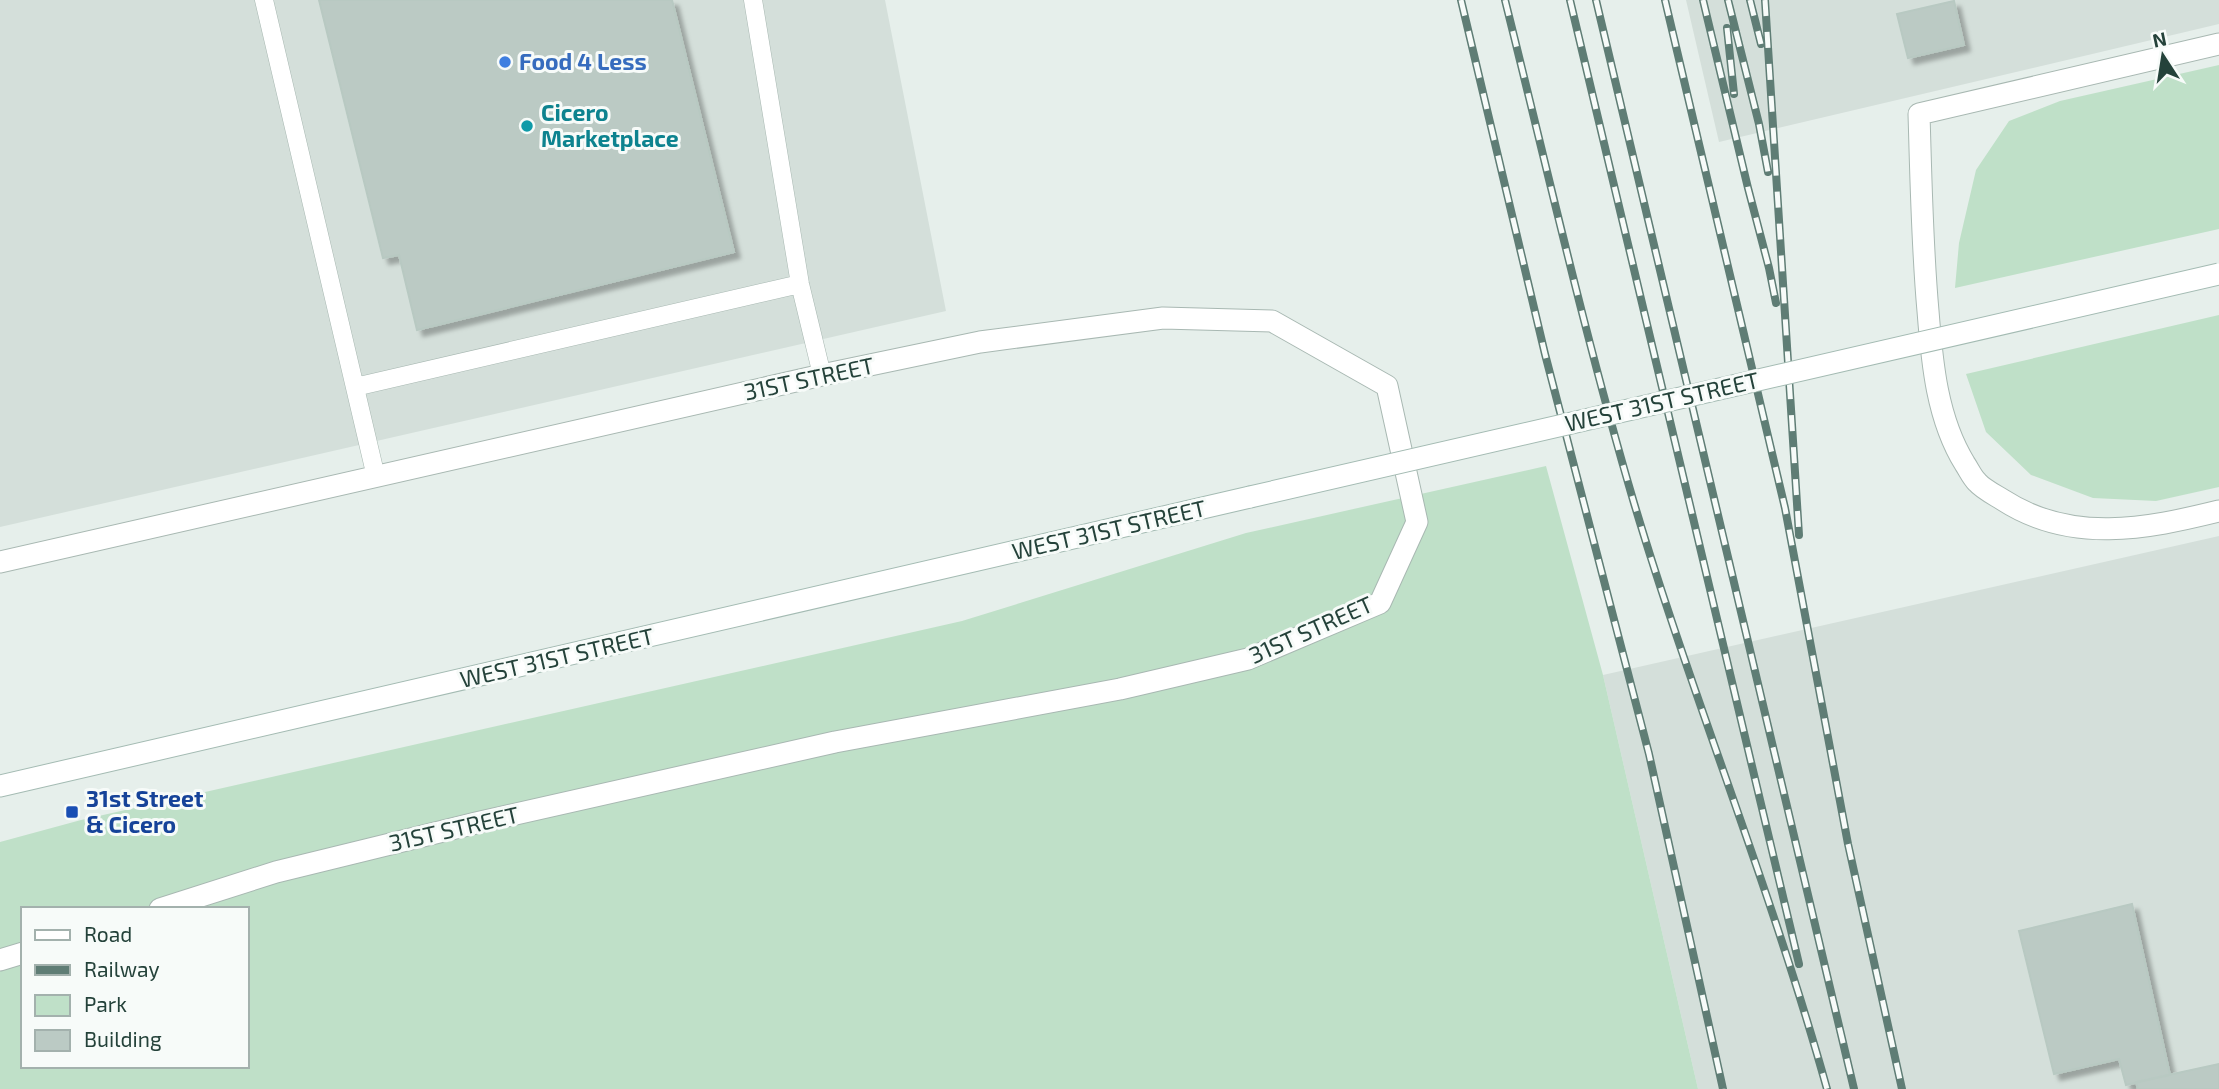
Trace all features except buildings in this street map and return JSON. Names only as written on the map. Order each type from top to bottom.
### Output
[{"type":"street","points":[[2219,44],[1919,114],[1924,268],[1931,345],[1941,405],[1956,449],[1977,483],[2020,511],[2065,526],[2113,530],[2178,521],[2219,511]]},
{"type":"street","name":"WEST 31ST STREET","points":[[0,786],[2219,274]]},
{"type":"street","name":"31ST STREET","points":[[0,562],[822,375],[980,342],[1163,318],[1272,321],[1387,386],[1417,522],[1380,603],[1248,659],[1120,689],[835,742],[489,820],[276,872],[166,907]]},
{"type":"street","points":[[0,960],[21,954]]},
{"type":"lane","points":[[264,0],[376,477]]},
{"type":"lane","points":[[753,0],[800,284],[822,375]]},
{"type":"lane","points":[[355,387],[800,284]]},
{"type":"shaded area","name":"Cicero Marketplace","points":[[0,0],[885,0],[946,311],[0,527]]},
{"type":"shaded area","points":[[1686,0],[2219,0],[2219,24],[1719,142]]},
{"type":"shaded area","points":[[2219,536],[2219,1089],[1698,1089],[1603,675]]},
{"type":"green space","points":[[2219,65],[2219,229],[1955,288],[1959,243],[1976,170],[2009,121],[2060,101]]},
{"type":"green space","points":[[2219,315],[2219,487],[2156,501],[2093,498],[2031,475],[1986,432],[1966,374]]},
{"type":"green space","points":[[1546,466],[1603,675],[1698,1089],[0,1089],[0,842],[81,820],[962,621],[1246,533]]},
{"type":"railway","points":[[1461,0],[1545,354],[1649,754],[1723,1089]]},
{"type":"railway","points":[[1505,0],[1583,315],[1634,503],[1681,650],[1782,942],[1827,1089]]},
{"type":"railway","points":[[1570,0],[1799,964]]},
{"type":"railway","points":[[1596,0],[1854,1089]]},
{"type":"railway","points":[[1665,0],[1785,508],[1848,844],[1902,1089]]},
{"type":"railway","points":[[1703,0],[1776,303]]},
{"type":"railway","points":[[1728,0],[1759,124],[1768,172]]},
{"type":"railway","points":[[1750,0],[1761,44]]},
{"type":"railway","points":[[1765,0],[1799,535]]},
{"type":"railway","points":[[1727,28],[1734,94]]},
{"type":"place","name":"Food 4 Less","points":[[505,62]]},
{"type":"place","name":"Cicero Marketplace","points":[[527,126]]},
{"type":"place","name":"31st Street & Cicero","points":[[72,812]]}]
